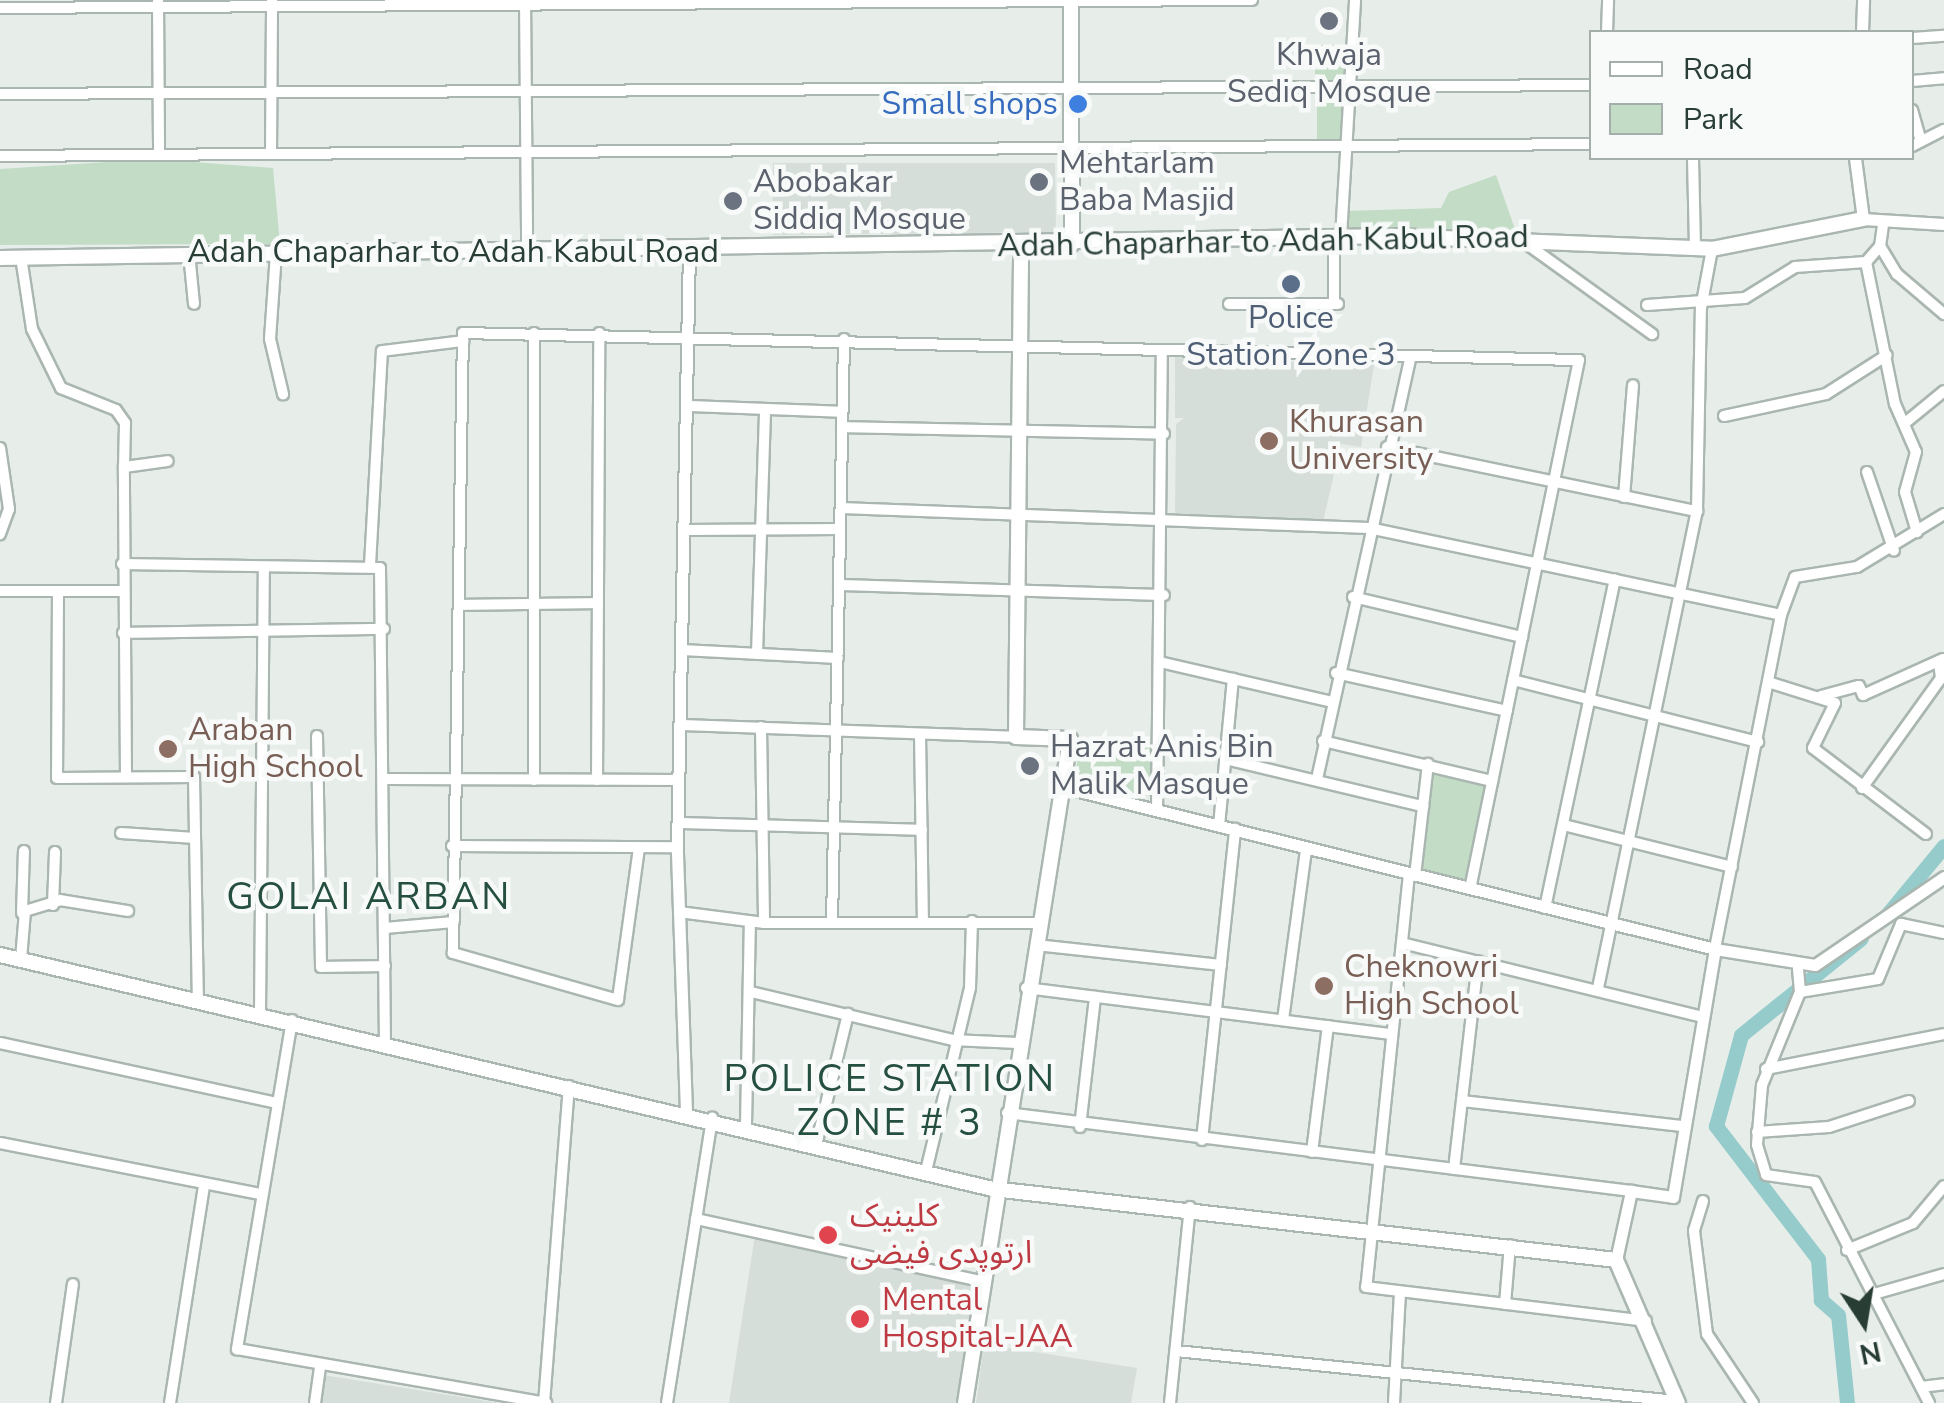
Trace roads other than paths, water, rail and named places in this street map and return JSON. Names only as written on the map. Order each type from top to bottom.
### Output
[{"type":"main road","points":[[1071,1],[1072,244]]},
{"type":"main road","name":"Adah Chaparhar to Adah Kabul Road","points":[[0,258],[1021,246],[1337,237],[1518,236],[1712,248],[1863,219]]},
{"type":"main road","points":[[965,1403],[984,1282],[993,1189],[1070,739],[1016,737],[1022,512],[1016,433],[1021,246]]},
{"type":"main road","points":[[0,955],[712,1116],[926,1167],[993,1189],[1510,1243],[1616,1260],[1647,1321],[1678,1402]]},
{"type":"street","points":[[0,8],[272,2],[1252,0]]},
{"type":"street","points":[[1229,304],[1336,304],[1337,237],[1352,148],[1355,0]]},
{"type":"street","points":[[1607,30],[1608,0]]},
{"type":"street","points":[[1862,30],[1863,0]]},
{"type":"street","points":[[271,152],[272,2]]},
{"type":"street","points":[[523,2],[524,252]]},
{"type":"street","points":[[158,3],[159,154]]},
{"type":"street","points":[[1914,38],[1944,36]]},
{"type":"street","points":[[1914,81],[1944,78]]},
{"type":"street","points":[[0,94],[1071,92],[1589,85]]},
{"type":"street","points":[[1916,143],[1944,130]]},
{"type":"street","points":[[0,156],[1589,144]]},
{"type":"street","points":[[1693,160],[1695,247]]},
{"type":"street","points":[[1855,160],[1863,219],[1883,225],[1944,224]]},
{"type":"street","points":[[1647,305],[1745,298],[1795,267],[1866,262],[1880,246],[1883,225]]},
{"type":"street","points":[[1518,236],[1652,334]]},
{"type":"street","points":[[1880,246],[1944,314]]},
{"type":"street","points":[[1598,988],[1696,511],[1705,299],[1712,248]]},
{"type":"street","points":[[686,1111],[677,847],[690,334],[688,251]]},
{"type":"street","points":[[189,253],[194,304]]},
{"type":"street","points":[[276,253],[270,338],[283,394]]},
{"type":"street","points":[[22,257],[32,329],[61,388],[116,410],[124,466],[126,776]]},
{"type":"street","points":[[1866,262],[1887,355],[1916,452],[1905,492],[1917,532]]},
{"type":"street","points":[[639,848],[618,1000],[453,953],[463,333],[690,334],[1162,351],[1579,360],[1470,890]]},
{"type":"street","points":[[534,333],[534,780]]},
{"type":"street","points":[[597,780],[599,333]]},
{"type":"street","points":[[832,923],[832,728],[838,658],[844,338]]},
{"type":"street","points":[[370,565],[382,351],[463,341]]},
{"type":"street","points":[[1157,810],[1166,520],[1162,351]]},
{"type":"street","points":[[1724,416],[1826,394],[1887,355]]},
{"type":"street","points":[[1317,779],[1329,702],[1410,358]]},
{"type":"street","points":[[1624,497],[1633,386]]},
{"type":"street","points":[[1905,423],[1944,390]]},
{"type":"street","points":[[688,406],[842,412]]},
{"type":"street","points":[[757,654],[765,412]]},
{"type":"street","points":[[842,427],[1164,434]]},
{"type":"street","points":[[1387,447],[1696,511]]},
{"type":"street","points":[[0,448],[9,510],[0,534]]},
{"type":"street","points":[[124,466],[168,461]]},
{"type":"street","points":[[1867,472],[1894,551]]},
{"type":"street","points":[[840,508],[1369,528],[1781,615]]},
{"type":"street","points":[[1007,1113],[1080,1126],[1378,1158],[1673,1197],[1700,1016],[1781,615],[1795,578],[1894,551],[1944,514]]},
{"type":"street","points":[[685,530],[840,529]]},
{"type":"street","points":[[122,564],[264,568],[370,565],[380,571],[384,630],[385,1040]]},
{"type":"street","points":[[260,1012],[264,568]]},
{"type":"street","points":[[1545,908],[1615,579]]},
{"type":"street","points":[[839,585],[1164,595]]},
{"type":"street","points":[[0,591],[122,591]]},
{"type":"street","points":[[58,591],[57,778],[194,777],[198,998]]},
{"type":"street","points":[[1353,597],[1522,637]]},
{"type":"street","points":[[460,605],[598,603]]},
{"type":"street","points":[[123,634],[384,630]]},
{"type":"street","points":[[682,650],[838,658]]},
{"type":"street","points":[[1822,696],[1859,686],[1864,695],[1942,660],[1941,678],[1862,788]]},
{"type":"street","points":[[1164,663],[1329,702]]},
{"type":"street","points":[[1336,673],[1507,711]]},
{"type":"street","points":[[1219,826],[1233,679]]},
{"type":"street","points":[[1513,680],[1657,713],[1758,742]]},
{"type":"street","points":[[1768,682],[1836,703],[1812,748],[1926,834]]},
{"type":"street","points":[[680,725],[1016,737]]},
{"type":"street","points":[[762,727],[764,923]]},
{"type":"street","points":[[920,734],[924,923]]},
{"type":"street","points":[[317,736],[321,967],[385,966]]},
{"type":"street","points":[[1323,741],[1492,781]]},
{"type":"street","points":[[1226,759],[1423,806]]},
{"type":"street","points":[[1428,764],[1406,944],[1390,1034],[1366,1286],[1400,1294],[1647,1321]]},
{"type":"street","points":[[385,780],[679,780]]},
{"type":"street","points":[[1064,787],[1611,926],[1798,969],[1943,879]]},
{"type":"street","points":[[678,822],[922,830]]},
{"type":"street","points":[[1564,824],[1732,866]]},
{"type":"street","points":[[1202,1140],[1220,1013],[1235,830]]},
{"type":"street","points":[[121,833],[195,838]]},
{"type":"street","points":[[452,846],[677,847]]},
{"type":"street","points":[[1283,1020],[1306,850]]},
{"type":"street","points":[[22,959],[24,851]]},
{"type":"street","points":[[53,906],[55,852]]},
{"type":"street","points":[[22,913],[53,906],[128,911]]},
{"type":"street","points":[[679,912],[764,923],[1037,924]]},
{"type":"street","points":[[926,1167],[952,1040],[970,988],[972,921]]},
{"type":"street","points":[[385,928],[454,922]]},
{"type":"street","points":[[746,1125],[750,922]]},
{"type":"street","points":[[1800,992],[1878,979],[1902,924],[1944,933]]},
{"type":"street","points":[[1406,944],[1700,1016]]},
{"type":"street","points":[[1036,946],[1221,966]]},
{"type":"street","points":[[1454,1169],[1478,961]]},
{"type":"street","points":[[1798,969],[1800,992],[1766,1069],[1757,1132],[1766,1175],[1815,1182],[1929,1403]]},
{"type":"street","points":[[1025,988],[1390,1034]]},
{"type":"street","points":[[751,992],[952,1040],[1018,1043]]},
{"type":"street","points":[[1080,1126],[1095,997]]},
{"type":"street","points":[[817,1141],[848,1014]]},
{"type":"street","points":[[292,1019],[237,1349],[320,1368],[545,1403],[569,1086]]},
{"type":"street","points":[[1312,1152],[1328,1026]]},
{"type":"street","points":[[1766,1069],[1944,1034]]},
{"type":"street","points":[[0,1043],[278,1104]]},
{"type":"street","points":[[1462,1101],[1682,1126]]},
{"type":"street","points":[[1757,1132],[1829,1126],[1909,1101]]},
{"type":"street","points":[[666,1403],[712,1116]]},
{"type":"street","points":[[0,1144],[260,1194]]},
{"type":"street","points":[[170,1403],[204,1185]]},
{"type":"street","points":[[1848,1250],[1914,1222],[1944,1186]]},
{"type":"street","points":[[1616,1260],[1631,1190]]},
{"type":"street","points":[[1703,1201],[1694,1231],[1707,1334],[1753,1403]]},
{"type":"street","points":[[1170,1403],[1190,1208]]},
{"type":"street","points":[[696,1218],[984,1282]]},
{"type":"street","points":[[1505,1304],[1510,1243]]},
{"type":"street","points":[[1874,1294],[1944,1274]]},
{"type":"street","points":[[56,1403],[74,1284]]},
{"type":"street","points":[[1394,1403],[1400,1294]]},
{"type":"street","points":[[1176,1351],[1678,1402]]},
{"type":"street","points":[[315,1403],[320,1368]]},
{"type":"street","points":[[1921,1386],[1944,1384]]},
{"type":"waterway","points":[[1886,916],[1944,846]]},
{"type":"waterway","points":[[1847,1403],[1838,1315],[1821,1300],[1818,1259],[1716,1126],[1741,1035],[1861,938]]},
{"type":"place","name":"Khwaja Sediq Mosque","points":[[1329,21]]},
{"type":"place","name":"Small shops","points":[[1078,104]]},
{"type":"place","name":"Mehtarlam Baba Masjid","points":[[1039,182]]},
{"type":"place","name":"Abobakar Siddiq Mosque","points":[[733,201]]},
{"type":"place","name":"Police Station Zone 3","points":[[1291,284]]},
{"type":"place","name":"Khurasan University","points":[[1269,441]]},
{"type":"place","name":"Araban High School","points":[[168,749]]},
{"type":"place","name":"Hazrat Anis Bin Malik Masque","points":[[1030,766]]},
{"type":"place","name":"Cheknowri High School","points":[[1324,986]]},
{"type":"place","name":"کلینیک ارتوپدی فیضی","points":[[828,1235]]},
{"type":"place","name":"Mental Hospital-JAA","points":[[860,1319]]},
{"type":"district","name":"GOLAI ARBAN","points":[[369,897]]},
{"type":"district","name":"POLICE STATION ZONE # 3","points":[[890,1101]]}]
